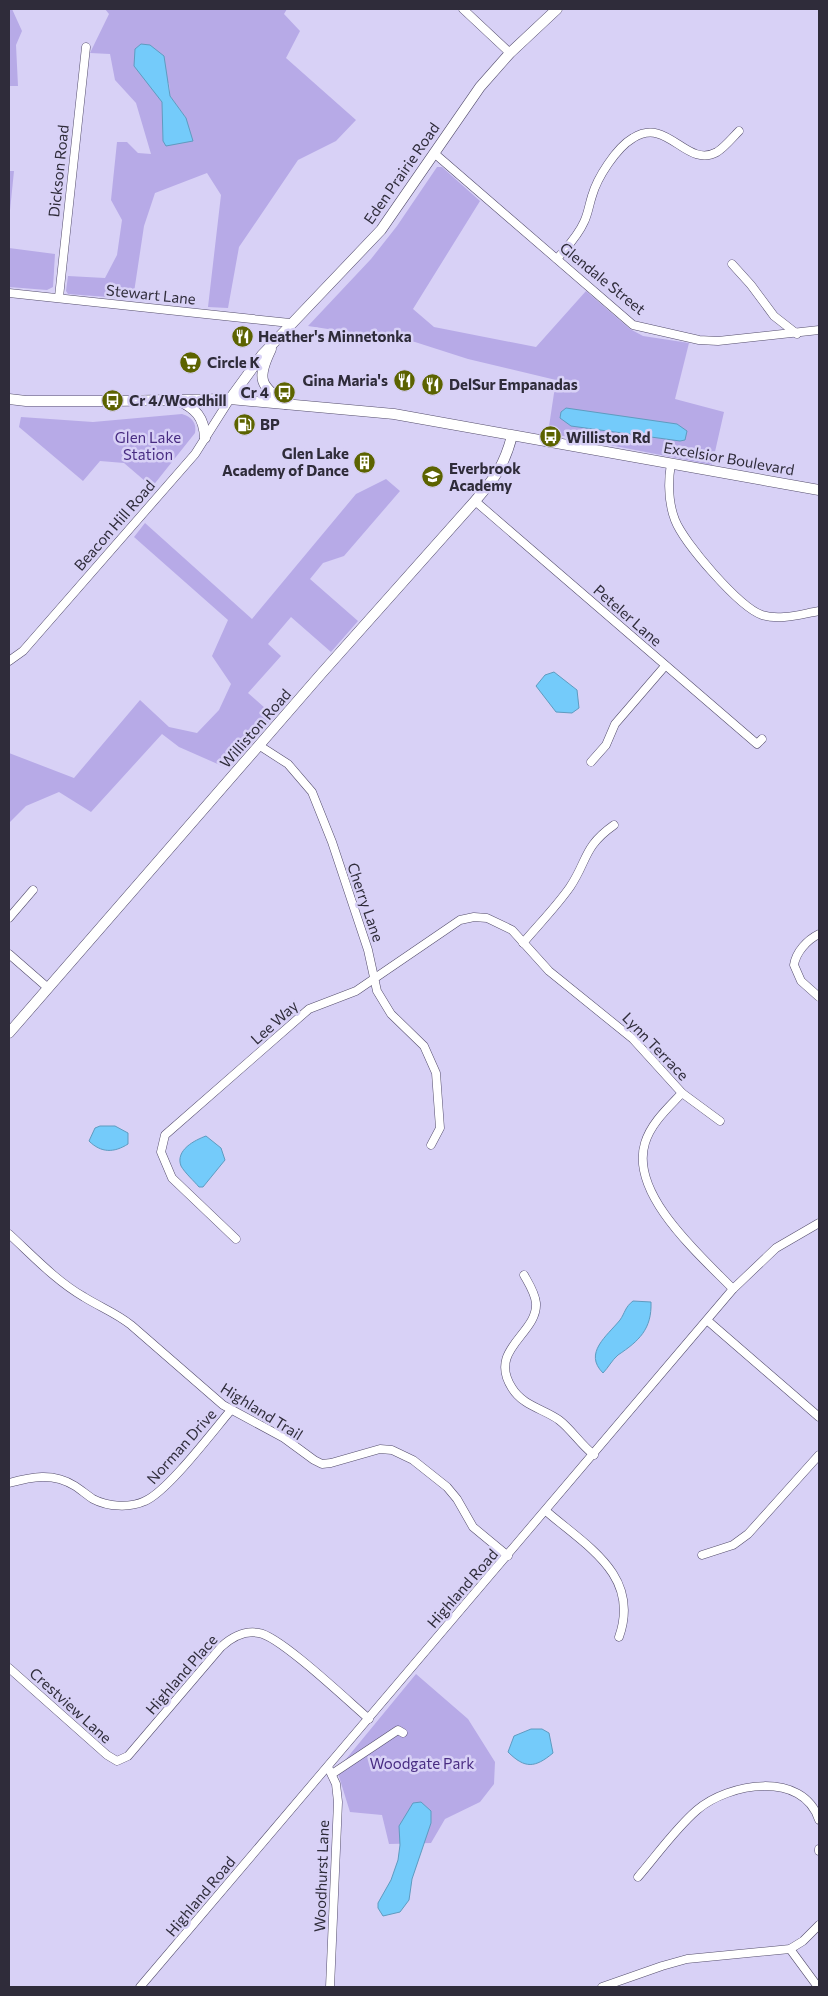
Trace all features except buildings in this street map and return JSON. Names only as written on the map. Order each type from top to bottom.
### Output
[{"type":"main road","name":"Eden Prairie Road","points":[[230,399],[262,355],[290,323],[381,230],[480,87],[510,53],[556,9]]},
{"type":"main road","points":[[277,338],[262,368],[262,377],[267,390],[287,405]]},
{"type":"main road","name":"Excelsior Boulevard","points":[[9,398],[26,401],[113,401],[175,398],[230,399],[394,414],[819,490]]},
{"type":"main road","points":[[175,398],[199,413],[204,427],[205,438]]},
{"type":"main road","name":"Williston Road","points":[[9,1033],[493,480],[506,460],[512,436]]},
{"type":"street","points":[[463,9],[510,53]]},
{"type":"street","name":"Dickson Road","points":[[58,297],[86,47]]},
{"type":"street","points":[[557,259],[578,233],[596,184],[603,172],[633,138],[644,134],[667,135],[700,156],[718,152],[739,131]]},
{"type":"street","name":"Glendale Street","points":[[434,153],[633,325],[698,340],[718,341],[797,334],[819,330]]},
{"type":"street","points":[[732,264],[751,284],[774,316],[797,334]]},
{"type":"street","name":"Stewart Lane","points":[[9,292],[290,323]]},
{"type":"street","name":"Beacon Hill Road","points":[[9,661],[23,651],[195,454],[230,399]]},
{"type":"street","points":[[671,463],[669,490],[675,520],[691,546],[739,600],[762,615],[776,617],[819,611]]},
{"type":"street","name":"Peteler Lane","points":[[475,501],[757,744],[762,739]]},
{"type":"street","points":[[591,762],[606,745],[615,724],[665,666]]},
{"type":"street","name":"Cherry Lane","points":[[260,746],[288,764],[301,777],[320,809],[368,950],[377,991],[385,1005],[420,1042],[436,1074],[440,1128],[431,1145]]},
{"type":"street","points":[[523,943],[572,884],[590,846],[601,834],[614,825]]},
{"type":"street","points":[[9,918],[33,890]]},
{"type":"street","name":"Lee Way","points":[[236,1239],[172,1178],[161,1152],[165,1135],[310,1009],[356,991],[448,926],[467,919],[488,918],[500,922],[512,930],[548,971]]},
{"type":"street","points":[[819,934],[810,939],[798,953],[794,965],[801,981],[819,997]]},
{"type":"street","points":[[9,954],[48,988]]},
{"type":"street","name":"Lynn Terrace","points":[[548,971],[633,1039],[682,1093],[720,1121]]},
{"type":"street","points":[[682,1093],[650,1132],[643,1153],[644,1175],[666,1214],[732,1289]]},
{"type":"street","name":"Highland Road","points":[[140,1987],[330,1771],[369,1719],[708,1321],[732,1289],[776,1248],[819,1223]]},
{"type":"street","name":"Highland Trail","points":[[9,1234],[69,1287],[116,1314],[131,1325],[231,1410],[284,1438],[306,1456],[322,1464],[380,1449],[392,1450],[403,1454],[447,1487],[457,1499],[473,1527],[508,1556]]},
{"type":"street","points":[[524,1275],[535,1296],[536,1305],[531,1320],[505,1359],[509,1382],[519,1397],[558,1419],[578,1442],[594,1455]]},
{"type":"street","points":[[708,1321],[819,1417]]},
{"type":"street","name":"Norman Drive","points":[[9,1483],[39,1476],[51,1477],[63,1480],[94,1500],[107,1504],[120,1506],[146,1501],[166,1485],[231,1410]]},
{"type":"street","points":[[702,1555],[733,1545],[748,1534],[819,1455]]},
{"type":"street","points":[[546,1512],[602,1560],[619,1582],[626,1610],[619,1637]]},
{"type":"street","name":"Highland Place","points":[[117,1761],[128,1756],[221,1647],[238,1635],[249,1632],[270,1636],[279,1642],[369,1719]]},
{"type":"street","name":"Crestview Lane","points":[[9,1668],[107,1756],[117,1761]]},
{"type":"street","points":[[330,1771],[398,1730],[403,1733]]},
{"type":"street","name":"Woodhurst Lane","points":[[330,1771],[336,1784],[338,1802],[330,1987]]},
{"type":"street","points":[[638,1877],[696,1811],[712,1800],[733,1792],[770,1785],[794,1790],[811,1803],[819,1820]]},
{"type":"street","points":[[602,1987],[687,1959],[790,1949],[804,1941],[819,1924]]},
{"type":"street","points":[[790,1949],[818,1987]]},
{"type":"green space","points":[[9,9],[12,9],[22,31],[16,45],[18,86],[9,86]]},
{"type":"green space","points":[[105,9],[287,9],[284,14],[300,31],[286,58],[356,120],[336,141],[298,160],[239,247],[228,308],[208,307],[221,195],[207,173],[155,193],[144,226],[133,299],[68,294],[66,291],[68,276],[105,278],[117,255],[122,220],[111,200],[117,142],[127,142],[138,153],[151,154],[136,103],[115,80],[110,54],[90,53],[109,14]],"holes":[[[169,83],[170,96],[186,118],[163,141],[162,102],[154,89]]]},
{"type":"green space","points":[[437,167],[442,167],[480,201],[413,309],[434,327],[536,347],[586,291],[630,329],[643,336],[689,343],[675,399],[724,412],[712,465],[548,433],[556,380],[468,359],[415,342],[308,326],[371,259],[397,226]]},
{"type":"green space","points":[[9,171],[14,171],[9,220]]},
{"type":"green space","points":[[9,248],[55,254],[53,287],[47,290],[9,287]]},
{"type":"green space","name":"Glen Lake Station","points":[[182,414],[193,421],[195,433],[152,487],[124,463],[100,461],[83,481],[19,427],[21,417],[93,422]]},
{"type":"green space","points":[[386,479],[400,491],[344,556],[323,563],[310,579],[358,621],[331,652],[291,617],[268,644],[281,656],[248,693],[274,716],[229,769],[179,747],[162,734],[91,812],[59,792],[26,806],[9,823],[9,753],[74,778],[140,700],[169,727],[197,733],[219,710],[231,684],[212,656],[228,620],[134,537],[145,523],[252,619],[356,494]]},
{"type":"green space","name":"Woodgate Park","points":[[416,1674],[468,1719],[495,1762],[494,1784],[480,1802],[445,1819],[431,1843],[389,1844],[382,1815],[350,1812],[337,1770]]},
{"type":"water","points":[[141,44],[150,45],[164,56],[170,96],[186,118],[193,141],[166,146],[163,141],[162,102],[134,66],[135,49]]},
{"type":"water","points":[[566,408],[677,424],[687,431],[685,440],[680,441],[571,426],[560,418],[561,412]]},
{"type":"water","points":[[554,672],[577,690],[579,708],[572,713],[556,712],[536,686],[545,675]]},
{"type":"water","points":[[115,1126],[128,1133],[128,1144],[113,1150],[98,1148],[89,1141],[95,1128]]},
{"type":"water","points":[[206,1136],[221,1148],[225,1160],[203,1187],[199,1187],[183,1169],[180,1160],[187,1146]]},
{"type":"water","points":[[633,1301],[651,1302],[647,1327],[638,1339],[616,1357],[603,1373],[597,1366],[596,1352],[599,1345]]},
{"type":"water","points":[[531,1729],[542,1729],[549,1733],[553,1753],[541,1762],[530,1765],[514,1758],[508,1752],[514,1736]]},
{"type":"water","points":[[421,1802],[431,1811],[431,1823],[412,1879],[409,1900],[400,1912],[383,1916],[378,1908],[378,1903],[391,1880],[398,1860],[400,1845],[399,1826],[413,1803]]},
{"type":"place","name":"Heather's Minnetonka","points":[[242,336]]},
{"type":"place","name":"Circle K","points":[[191,362]]},
{"type":"place","name":"Gina Maria's","points":[[404,380]]},
{"type":"place","name":"DelSur Empanadas","points":[[433,384]]},
{"type":"place","name":"Cr 4","points":[[285,392]]},
{"type":"place","name":"Cr 4/Woodhill","points":[[113,400]]},
{"type":"place","name":"BP","points":[[244,424]]},
{"type":"place","name":"Williston Rd","points":[[550,437]]},
{"type":"place","name":"Glen Lake Academy of Dance","points":[[365,462]]},
{"type":"place","name":"Everbrook Academy","points":[[433,477]]}]
